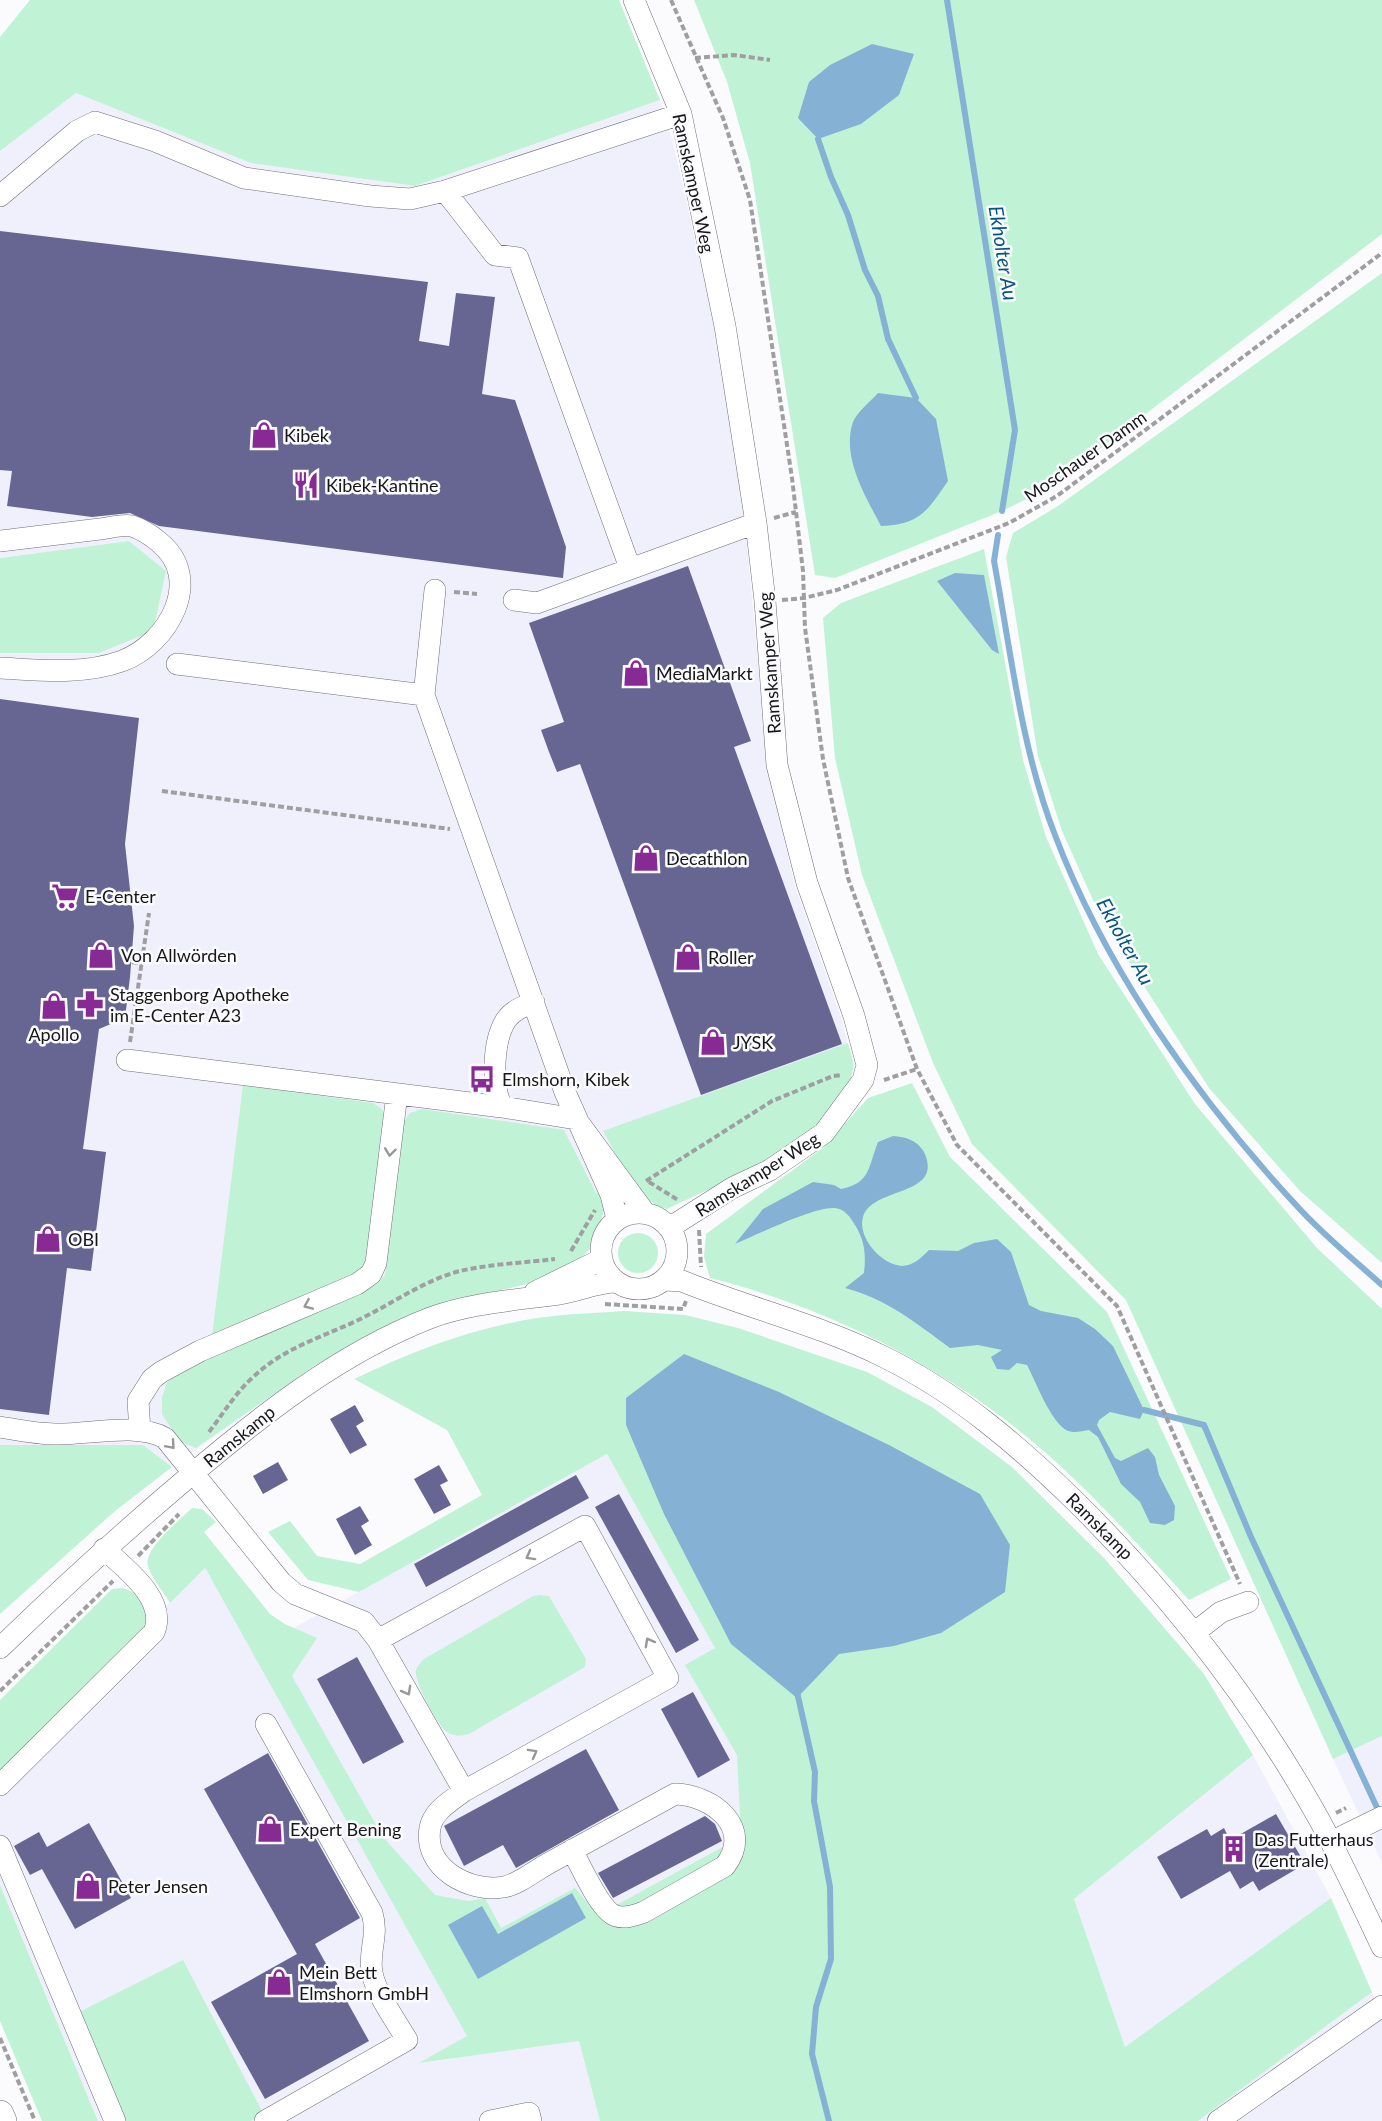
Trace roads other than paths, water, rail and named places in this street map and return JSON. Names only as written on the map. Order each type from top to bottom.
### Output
[{"type":"main road","points":[[0,2114],[3,2121]]},
{"type":"street","name":"Ramskamper Weg","points":[[634,0],[681,114],[725,326],[756,523],[765,601],[777,765],[807,883],[854,1016],[867,1065],[862,1080],[824,1133],[770,1170],[732,1188],[669,1228]]},
{"type":"street","points":[[0,196],[77,131],[95,122],[155,141],[244,178],[370,196],[410,199],[445,191],[681,114]]},
{"type":"street","points":[[445,191],[495,255],[518,258],[630,568]]},
{"type":"street","points":[[514,600],[537,603],[756,523]]},
{"type":"street","points":[[0,541],[131,526],[154,538],[173,554],[181,581],[178,603],[165,629],[152,644],[124,660],[82,670],[0,668]]},
{"type":"street","points":[[435,590],[424,695],[576,1119],[629,1188],[645,1213]]},
{"type":"street","points":[[177,664],[424,695]]},
{"type":"street","points":[[502,1107],[494,1078],[502,1029],[510,1015],[534,1002]]},
{"type":"street","points":[[127,1060],[502,1107],[576,1119]]},
{"type":"street","points":[[140,1431],[138,1401],[152,1378],[160,1372],[200,1352],[357,1284],[371,1275],[376,1263],[397,1094]]},
{"type":"street","points":[[616,1282],[607,1272],[602,1259],[601,1244],[607,1230],[617,1219],[629,1188]]},
{"type":"street","points":[[617,1219],[631,1213],[645,1213],[659,1218],[669,1228],[676,1241],[677,1255],[673,1268],[664,1280]]},
{"type":"street","name":"Ramskamp","points":[[522,1299],[602,1259]]},
{"type":"street","name":"Ramskamp","points":[[0,1648],[104,1549],[148,1511],[188,1465],[301,1389],[386,1339],[431,1318],[616,1282],[641,1289],[664,1280],[692,1285],[884,1357],[950,1397],[1028,1454],[1129,1555],[1194,1633],[1253,1714],[1295,1779],[1331,1842],[1382,1947]]},
{"type":"street","points":[[0,1427],[52,1434],[140,1431],[157,1433],[165,1438],[288,1588],[295,1594],[364,1622],[378,1640],[464,1791]]},
{"type":"street","points":[[378,1640],[585,1526],[668,1678],[464,1791],[441,1808],[430,1826],[430,1845],[439,1865],[456,1879],[481,1887],[506,1887],[572,1850],[675,1794],[688,1794],[710,1803],[724,1814],[733,1830],[735,1846],[733,1856],[725,1866],[644,1912],[629,1917],[618,1917],[603,1905],[572,1850]]},
{"type":"street","points":[[0,1785],[154,1632],[158,1624],[152,1600],[126,1569],[104,1549]]},
{"type":"street","points":[[1194,1633],[1221,1612],[1248,1602]]},
{"type":"street","points":[[265,2121],[407,2040],[372,1973],[376,1927],[372,1913],[266,1724]]},
{"type":"street","points":[[1331,1842],[1374,1821]]},
{"type":"street","points":[[0,1846],[115,2121]]},
{"type":"street","points":[[1218,2121],[1382,2006]]},
{"type":"street","points":[[490,2121],[529,2113],[531,2121]]},
{"type":"water","points":[[872,44],[914,54],[899,95],[861,124],[818,139],[798,118],[809,82],[830,65]]},
{"type":"water","points":[[878,393],[916,398],[936,419],[948,481],[922,514],[905,523],[881,526],[857,476],[850,449],[850,435],[855,418]]},
{"type":"water","points":[[955,573],[984,575],[999,654],[992,650],[937,581]]},
{"type":"water","points":[[893,1136],[915,1142],[924,1152],[928,1166],[925,1177],[916,1184],[879,1200],[869,1207],[863,1217],[862,1225],[872,1249],[886,1261],[906,1266],[914,1263],[929,1250],[958,1251],[974,1243],[997,1239],[1011,1252],[1029,1305],[1041,1311],[1078,1318],[1095,1329],[1113,1346],[1144,1410],[1140,1419],[1110,1412],[1099,1420],[1097,1425],[1115,1458],[1121,1461],[1148,1448],[1155,1457],[1159,1475],[1175,1506],[1174,1520],[1165,1525],[1150,1523],[1140,1502],[1121,1484],[1098,1437],[1089,1430],[1072,1432],[1060,1425],[1049,1410],[1027,1365],[1017,1363],[1009,1370],[997,1369],[991,1357],[1002,1350],[978,1345],[950,1348],[888,1305],[845,1288],[864,1273],[865,1254],[858,1231],[849,1216],[842,1210],[835,1208],[814,1212],[735,1244],[763,1209],[813,1182],[834,1185],[841,1189],[858,1183],[867,1173],[878,1142]]},
{"type":"water","points":[[684,1354],[779,1392],[889,1445],[980,1494],[1010,1545],[1005,1592],[941,1633],[894,1646],[839,1654],[797,1698],[731,1644],[664,1514],[626,1425],[626,1398]]},
{"type":"water","points":[[572,1893],[586,1918],[478,1979],[448,1925],[482,1906],[498,1934]]},
{"type":"waterway","name":"Ekholter Au","points":[[947,0],[1015,430],[1002,511]]},
{"type":"waterway","points":[[818,139],[831,177],[848,215],[865,270],[878,296],[888,339],[916,398]]},
{"type":"waterway","name":"Ekholter Au","points":[[998,535],[994,561],[1025,734],[1043,802],[1055,835],[1100,935],[1158,1031],[1224,1121],[1306,1216],[1382,1285]]},
{"type":"waterway","points":[[1144,1410],[1204,1425],[1251,1537],[1380,1814]]},
{"type":"waterway","points":[[797,1692],[815,1772],[814,1801],[830,1887],[831,1959],[816,2007],[812,2054],[829,2121]]},
{"type":"place","name":"Kibek","points":[[264,435]]},
{"type":"place","name":"Kibek-Kantine","points":[[306,485]]},
{"type":"place","name":"MediaMarkt","points":[[636,673]]},
{"type":"place","name":"Decathlon","points":[[646,858]]},
{"type":"place","name":"E-Center","points":[[65,896]]},
{"type":"place","name":"Von Allwörden","points":[[101,955]]},
{"type":"place","name":"Roller","points":[[688,957]]},
{"type":"place","name":"Staggenborg Apotheke im E-Center A23","points":[[90,1004]]},
{"type":"place","name":"Apollo","points":[[54,1006]]},
{"type":"place","name":"JYSK","points":[[713,1042]]},
{"type":"place","name":"Elmshorn, Kibek","points":[[482,1079]]},
{"type":"place","name":"OBI","points":[[48,1239]]},
{"type":"place","name":"Expert Bening","points":[[270,1829]]},
{"type":"place","name":"Das Futterhaus (Zentrale)","points":[[1234,1849]]},
{"type":"place","name":"Peter Jensen","points":[[88,1886]]},
{"type":"place","name":"Mein Bett Elmshorn GmbH","points":[[279,1982]]}]
